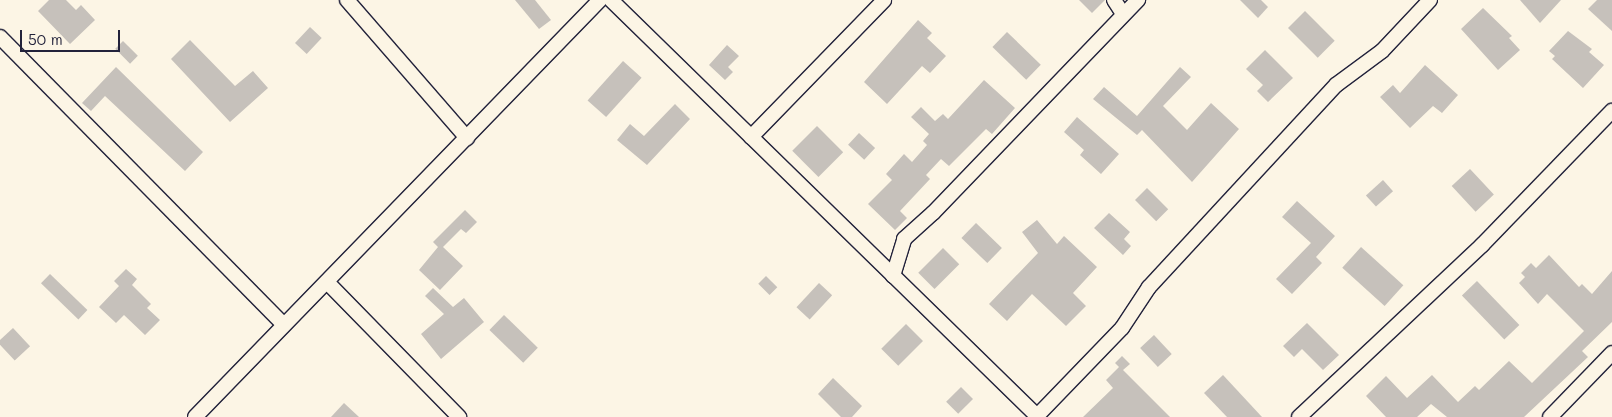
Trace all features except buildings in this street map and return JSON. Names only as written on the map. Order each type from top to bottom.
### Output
[{"type":"street","points":[[347,0],[467,138]]},
{"type":"street","points":[[196,417],[600,0]]},
{"type":"street","points":[[611,0],[1038,417],[1122,328],[1149,287],[1336,86],[1382,51],[1430,0]]},
{"type":"street","points":[[751,137],[884,0]]},
{"type":"street","points":[[1114,0],[1123,14]]},
{"type":"street","points":[[894,276],[904,238],[933,213],[1138,0]]},
{"type":"street","points":[[0,37],[284,326]]},
{"type":"street","points":[[1299,417],[1482,245],[1612,111]]},
{"type":"street","points":[[327,282],[459,417]]},
{"type":"street","points":[[1550,417],[1612,353]]}]
